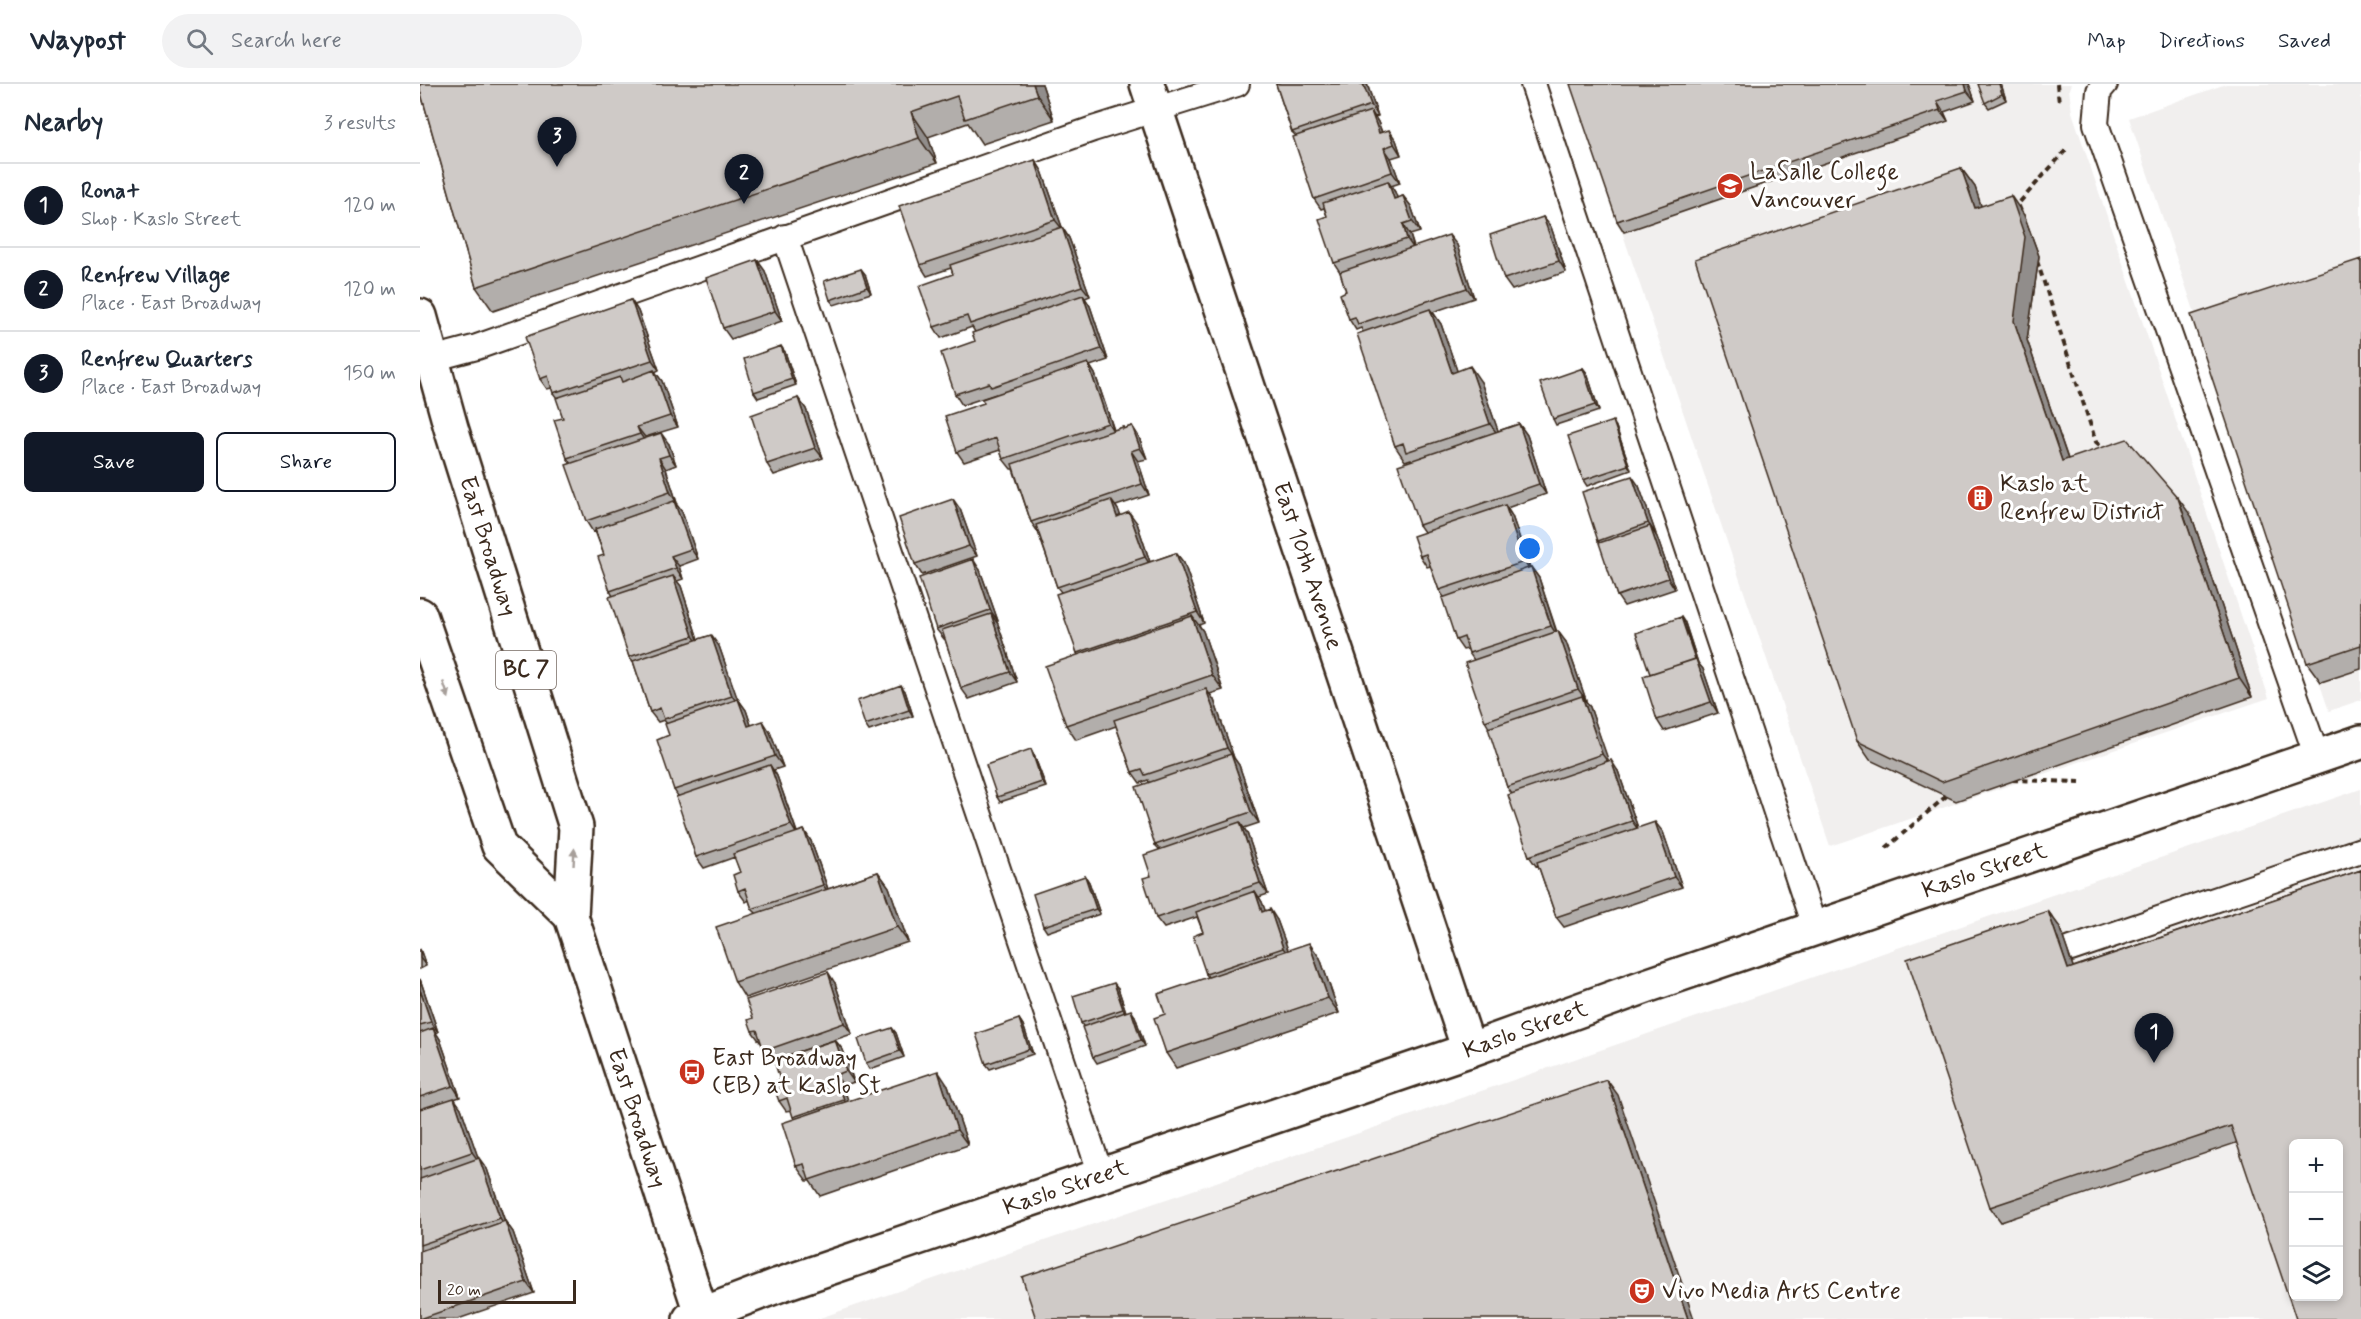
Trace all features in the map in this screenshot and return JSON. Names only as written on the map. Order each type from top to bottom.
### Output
[{"type":"street","name":"East 10th Avenue","points":[[1151,97],[1469,1050]]},
{"type":"street","name":"East Broadway","points":[[420,316],[451,428],[576,827],[571,916],[698,1318]]},
{"type":"street","name":"East Broadway","points":[[420,615],[499,846],[571,916]]},
{"type":"street","name":"Kaslo Street","points":[[698,1318],[779,1285],[2361,742]]},
{"type":"lane","points":[[432,359],[477,347],[1093,129],[1151,97],[1238,84]]},
{"type":"lane","points":[[1533,84],[1815,929]]},
{"type":"lane","points":[[2105,84],[2099,91],[2096,124],[2318,757]]},
{"type":"lane","points":[[785,237],[1101,1175]]},
{"type":"lane","points":[[2071,949],[2361,850]]},
{"type":"path","points":[[2057,84],[2060,108]]},
{"type":"path","points":[[2022,215],[2018,204],[2068,148]]},
{"type":"path","points":[[2037,260],[2096,442],[2114,457]]},
{"type":"path","points":[[2000,780],[2080,782]]},
{"type":"path","points":[[1886,848],[1957,787]]},
{"type":"shaded area","points":[[1572,84],[2071,84],[2069,89],[2072,112],[2269,698],[1830,846]]},
{"type":"shaded area","points":[[2226,84],[2361,84],[2361,700],[2329,711],[2129,118]]},
{"type":"shaded area","points":[[2361,789],[2361,1319],[817,1319]]},
{"type":"building","points":[[420,84],[1033,84],[1037,95],[965,119],[957,96],[911,112],[919,138],[476,287]]},
{"type":"building","points":[[1276,84],[1363,84],[1371,105],[1292,132]]},
{"type":"building","name":"LaSalle College Vancouver","points":[[1570,84],[1965,84],[1967,91],[1937,101],[1940,110],[1617,221]]},
{"type":"building","points":[[1978,84],[1999,84],[2002,94],[1985,103]]},
{"type":"building","points":[[1371,111],[1379,133],[1389,130],[1394,144],[1384,148],[1392,172],[1314,199],[1293,137]]},
{"type":"building","points":[[1035,160],[1055,220],[920,265],[899,206]]},
{"type":"building","name":"Kaslo at Renfrew District","points":[[1961,168],[1975,208],[2011,196],[2025,237],[2014,321],[2062,461],[2127,439],[2178,498],[2239,678],[1942,782],[1857,741],[1695,259]]},
{"type":"building","points":[[1388,181],[1394,199],[1403,196],[1412,221],[1403,224],[1407,239],[1334,263],[1319,219],[1327,216],[1323,203]]},
{"type":"building","points":[[1543,217],[1559,261],[1504,279],[1490,235]]},
{"type":"building","points":[[1062,227],[1082,286],[970,324],[967,316],[934,327],[919,286],[953,274],[950,265]]},
{"type":"building","points":[[1449,235],[1467,288],[1358,324],[1355,317],[1349,319],[1340,294],[1346,291],[1340,272]]},
{"type":"building","points":[[2361,259],[2361,645],[2307,663],[2191,315]]},
{"type":"building","points":[[757,260],[775,311],[723,328],[706,278]]},
{"type":"building","points":[[861,269],[867,287],[830,300],[824,281]]},
{"type":"building","points":[[1083,295],[1101,349],[991,387],[989,383],[955,394],[941,353],[975,341],[972,333]]},
{"type":"building","points":[[631,300],[652,360],[553,393],[548,376],[540,379],[525,337]]},
{"type":"building","points":[[1430,309],[1452,373],[1470,366],[1490,424],[1406,452],[1403,443],[1395,446],[1357,334]]},
{"type":"building","points":[[781,346],[792,379],[754,392],[744,359]]},
{"type":"building","points":[[1088,363],[1108,423],[1003,459],[996,438],[957,452],[945,416],[984,403],[982,399]]},
{"type":"building","points":[[1583,368],[1595,405],[1553,419],[1540,383]]},
{"type":"building","points":[[654,370],[670,416],[637,427],[640,434],[567,458],[554,420],[563,418],[556,398],[620,377],[622,382]]},
{"type":"building","points":[[798,398],[815,448],[767,464],[751,415]]},
{"type":"building","points":[[1613,421],[1628,465],[1583,480],[1568,436]]},
{"type":"building","points":[[1519,424],[1539,484],[1419,525],[1398,465]]},
{"type":"building","points":[[1132,426],[1140,448],[1131,451],[1142,484],[1031,522],[1012,464]]},
{"type":"building","points":[[661,433],[669,455],[659,458],[670,492],[586,521],[566,465]]},
{"type":"building","points":[[1632,476],[1648,523],[1598,541],[1582,492]]},
{"type":"building","points":[[953,499],[969,546],[915,564],[899,518]]},
{"type":"building","points":[[1111,500],[1117,517],[1129,512],[1145,557],[1057,587],[1036,525]]},
{"type":"building","points":[[674,501],[691,549],[671,556],[676,568],[610,591],[598,557],[604,555],[595,529]]},
{"type":"building","points":[[1505,505],[1524,562],[1439,590],[1426,554],[1420,556],[1413,536]]},
{"type":"building","points":[[1650,526],[1668,578],[1617,596],[1599,543]]},
{"type":"building","points":[[1176,553],[1197,612],[1077,653],[1056,594]]},
{"type":"building","points":[[973,559],[990,610],[936,629],[919,578]]},
{"type":"building","points":[[1531,567],[1551,626],[1469,653],[1464,637],[1456,640],[1442,598]]},
{"type":"building","points":[[673,576],[693,636],[629,657],[609,597]]},
{"type":"building","points":[[991,614],[1010,672],[961,688],[942,630]]},
{"type":"building","points":[[1192,616],[1212,675],[1066,725],[1045,666]]},
{"type":"building","points":[[1681,617],[1695,659],[1650,674],[1636,633]]},
{"type":"building","points":[[1558,631],[1578,689],[1485,721],[1465,663]]},
{"type":"building","points":[[711,635],[732,696],[664,719],[660,708],[650,712],[633,661]]},
{"type":"building","points":[[1696,659],[1711,702],[1657,720],[1643,676]]},
{"type":"building","points":[[901,685],[909,710],[865,725],[857,701]]},
{"type":"building","points":[[1206,689],[1227,748],[1145,775],[1142,769],[1132,772],[1114,720]]},
{"type":"building","points":[[1582,696],[1602,754],[1507,787],[1488,728]]},
{"type":"building","points":[[738,699],[748,726],[763,721],[775,756],[674,790],[657,740],[669,735],[665,724]]},
{"type":"building","points":[[1031,749],[1042,782],[997,797],[986,765]]},
{"type":"building","points":[[1231,754],[1251,812],[1155,845],[1136,787]]},
{"type":"building","points":[[1611,760],[1632,821],[1529,856],[1508,795]]},
{"type":"building","points":[[770,765],[791,825],[696,857],[676,797]]},
{"type":"building","points":[[1240,822],[1260,883],[1156,918],[1143,878],[1151,876],[1144,855]]},
{"type":"building","points":[[1655,822],[1674,877],[1556,917],[1537,862]]},
{"type":"building","points":[[804,830],[823,885],[752,909],[745,888],[738,891],[733,875],[740,872],[733,854]]},
{"type":"building","points":[[2361,870],[2361,1319],[2296,1319],[2290,1301],[2343,1301],[2343,1139],[2289,1139],[2289,1298],[2231,1126],[1990,1207],[1907,959],[2048,911],[2068,969]]},
{"type":"building","points":[[878,872],[897,927],[735,982],[716,927]]},
{"type":"building","points":[[1085,876],[1096,909],[1043,926],[1033,894]]},
{"type":"building","points":[[1255,891],[1262,912],[1270,909],[1283,948],[1206,974],[1193,936],[1203,932],[1196,912]]},
{"type":"building","points":[[1309,943],[1328,998],[1166,1053],[1154,1018],[1165,1014],[1158,994]]},
{"type":"building","points":[[828,972],[844,1023],[764,1051],[757,1030],[752,1031],[748,1020],[753,1018],[746,1000]]},
{"type":"building","points":[[1114,983],[1123,1009],[1081,1023],[1073,996]]},
{"type":"building","points":[[420,990],[431,1022],[420,1025]]},
{"type":"building","points":[[1131,1010],[1141,1040],[1093,1057],[1082,1027]]},
{"type":"building","points":[[1019,1019],[1029,1049],[986,1064],[976,1034]]},
{"type":"building","points":[[433,1028],[453,1086],[420,1097],[420,1033]]},
{"type":"building","points":[[892,1028],[900,1051],[866,1063],[858,1039]]},
{"type":"building","points":[[835,1040],[846,1071],[836,1075],[844,1100],[793,1117],[787,1098],[779,1101],[772,1083],[780,1080],[774,1060]]},
{"type":"building","points":[[938,1071],[957,1130],[809,1180],[804,1164],[796,1166],[782,1123]]},
{"type":"building","points":[[1607,1080],[1688,1319],[1036,1319],[1022,1277]]},
{"type":"building","points":[[454,1098],[472,1152],[420,1170],[420,1109]]},
{"type":"building","points":[[479,1158],[500,1218],[420,1245],[420,1179]]},
{"type":"building","points":[[505,1221],[526,1282],[420,1319],[420,1251]]},
{"type":"place","name":"Renfrew Quarters","points":[[557,167]]},
{"type":"place","name":"LaSalle College Vancouver","points":[[1730,186]]},
{"type":"place","name":"Renfrew Village","points":[[744,204]]},
{"type":"place","name":"Kaslo at Renfrew District","points":[[1980,498]]},
{"type":"place","name":"Rona+","points":[[2154,1063]]},
{"type":"place","name":"East Broadway (EB) at Kaslo St","points":[[692,1072]]},
{"type":"place","name":"Vivo Media Arts Centre","points":[[1642,1291]]}]
